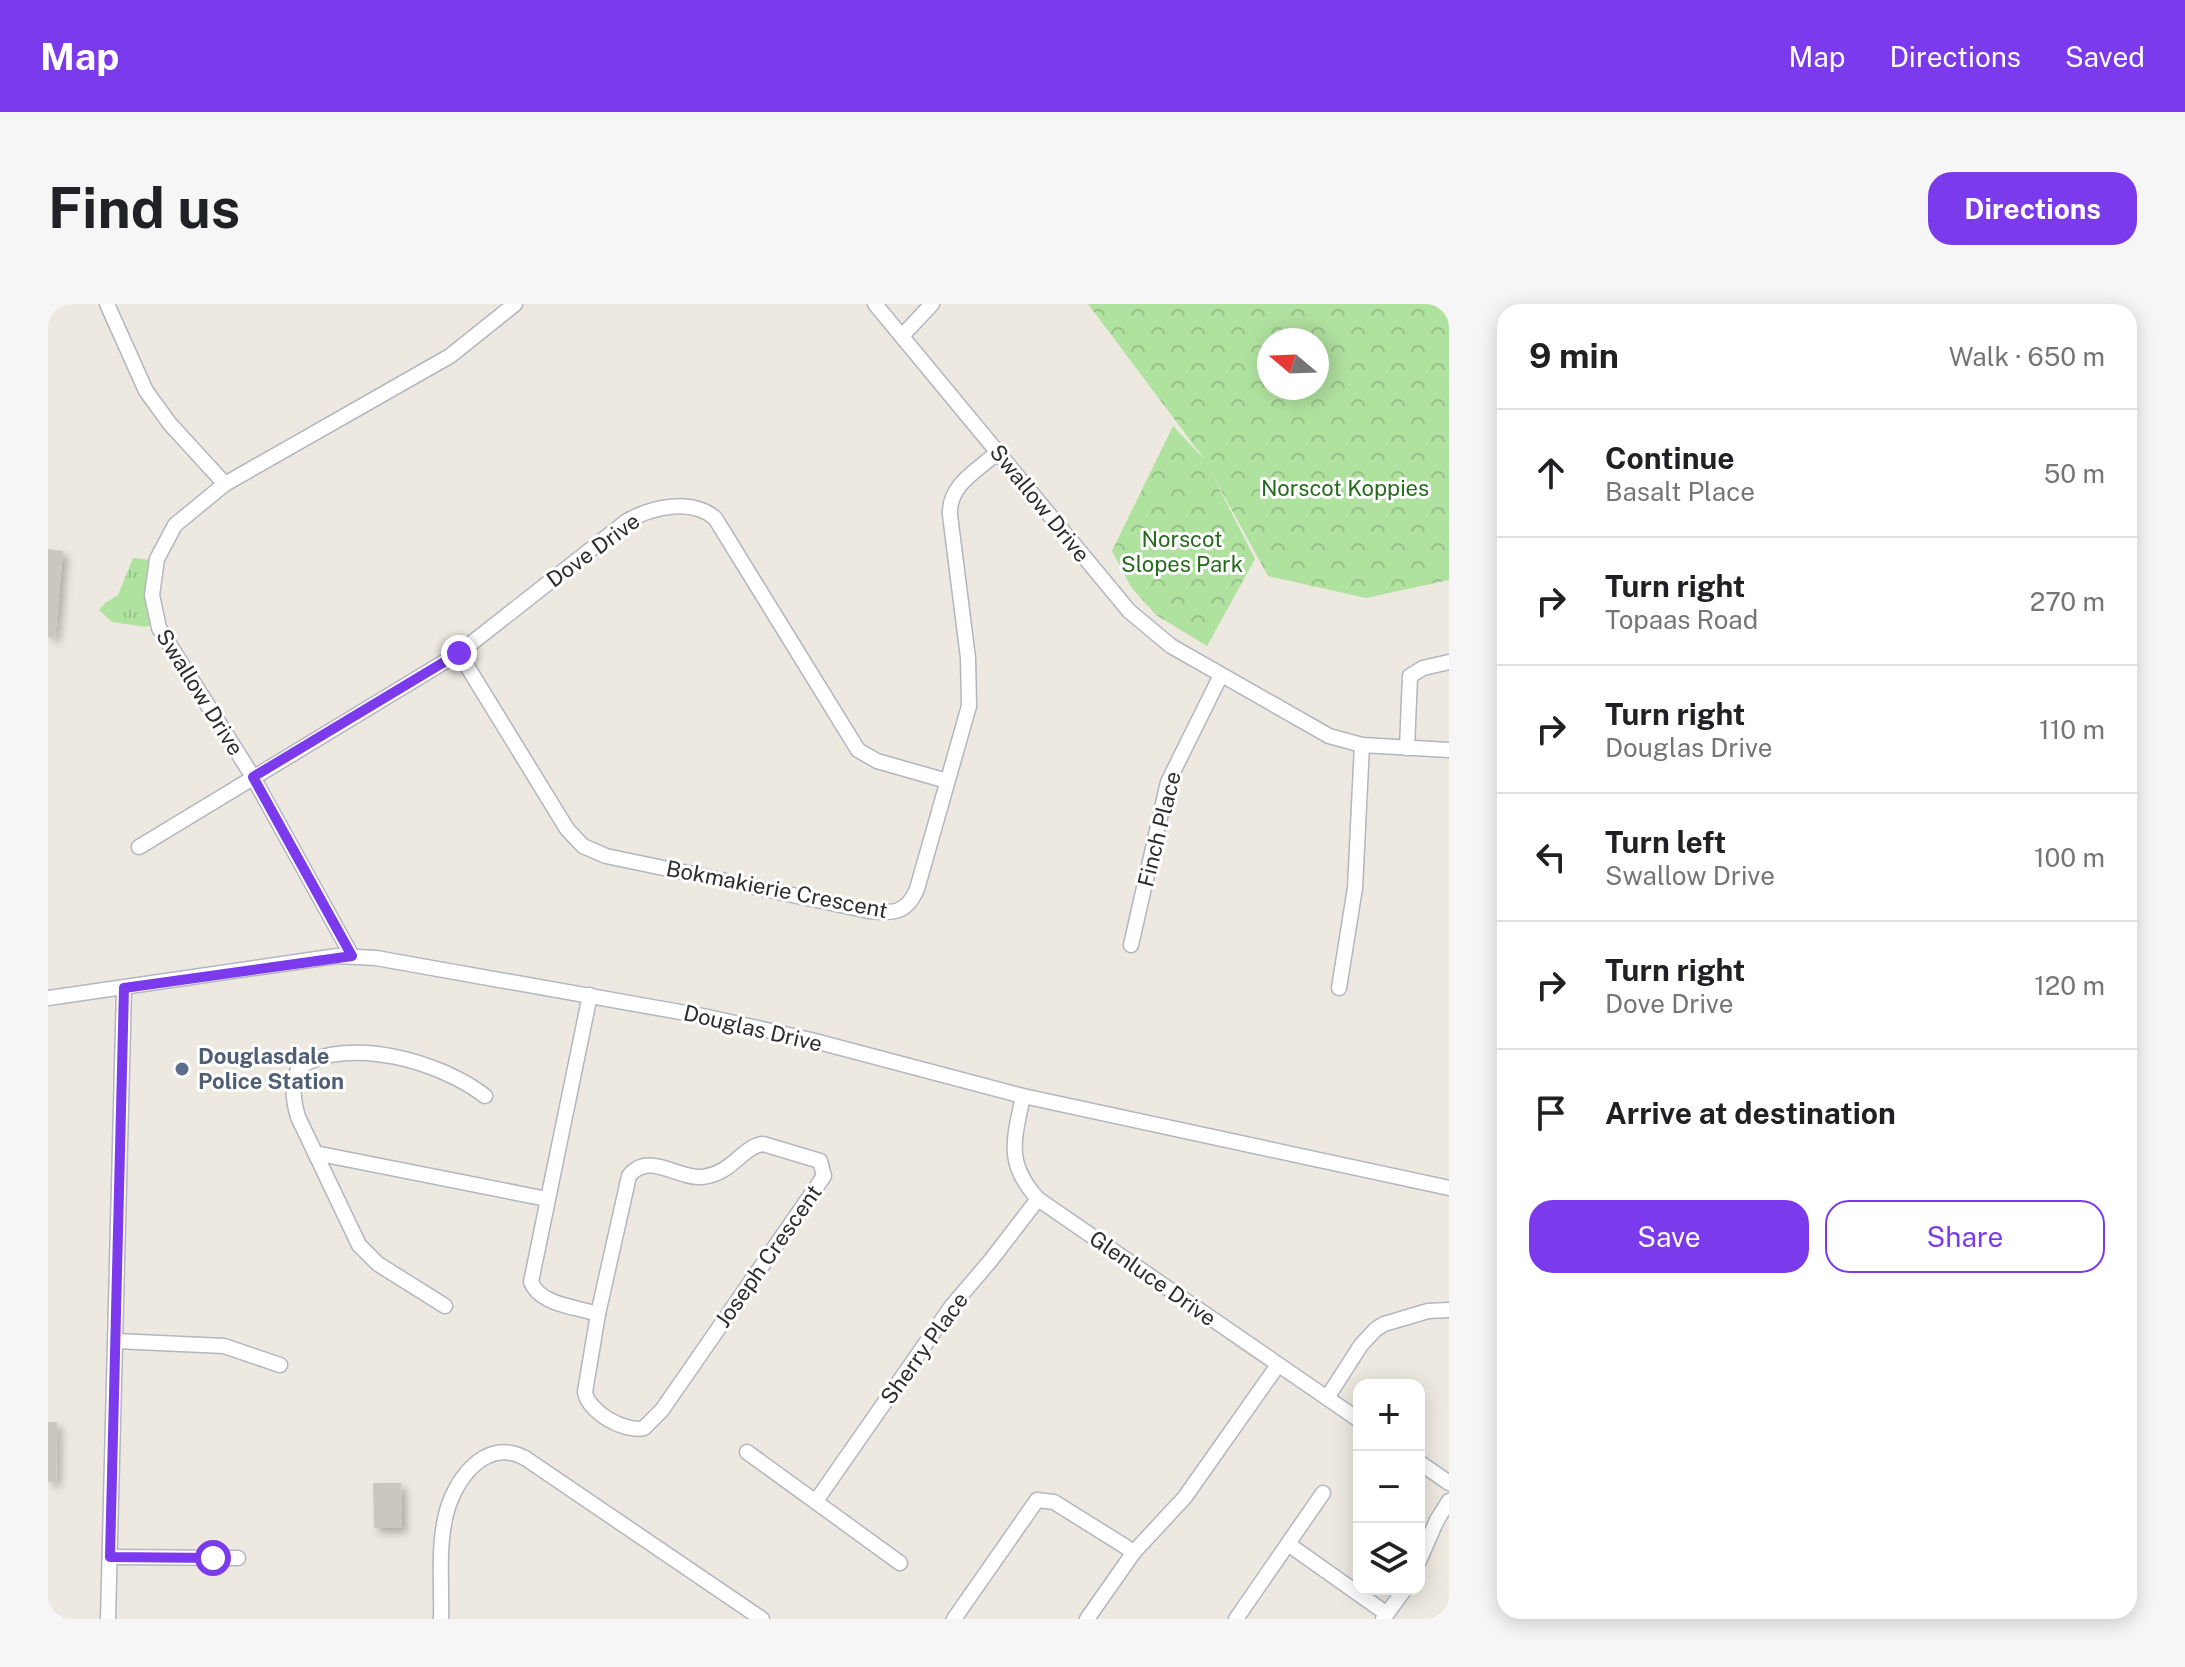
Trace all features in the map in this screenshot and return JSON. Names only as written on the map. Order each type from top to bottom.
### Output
[{"type":"street","points":[[107,304],[146,391],[170,424],[225,484]]},
{"type":"street","name":"Swallow Drive","points":[[352,956],[253,777],[159,628],[152,595],[157,559],[167,535],[184,515],[225,484],[450,356],[515,304]]},
{"type":"street","name":"Swallow Drive","points":[[875,304],[1129,611],[1171,646],[1329,736],[1362,745],[1449,750]]},
{"type":"street","points":[[902,336],[932,304]]},
{"type":"street","name":"Bokmakierie Crescent","points":[[459,653],[567,829],[583,846],[598,854],[869,911],[896,913],[908,906],[917,889],[965,723],[970,684],[950,501],[957,487],[998,452]]},
{"type":"street","name":"Dove Drive","points":[[139,847],[459,653],[627,521],[651,510],[694,508],[711,515],[858,750],[877,761],[947,781]]},
{"type":"street","points":[[1407,748],[1410,676],[1423,668],[1449,662]]},
{"type":"street","name":"Finch Place","points":[[1131,945],[1168,782],[1221,675]]},
{"type":"street","points":[[1339,988],[1355,888],[1362,745]]},
{"type":"street","name":"Douglas Drive","points":[[48,998],[352,956],[590,995],[759,1028],[1023,1096],[1449,1188]]},
{"type":"street","points":[[108,1619],[124,988]]},
{"type":"street","points":[[590,995],[531,1282],[545,1298],[598,1314]]},
{"type":"street","points":[[445,1306],[390,1272],[364,1251],[298,1117],[293,1087],[299,1067],[320,1057],[360,1053],[405,1061],[458,1077],[485,1096]]},
{"type":"street","name":"Glenluce Drive","points":[[1023,1096],[1014,1153],[1019,1174],[1038,1199],[1353,1416]]},
{"type":"street","name":"Joseph Crescent","points":[[763,1144],[816,1159],[823,1166],[824,1176],[662,1410],[644,1428],[625,1427],[598,1410],[586,1398],[586,1379],[598,1314],[626,1184],[635,1169],[660,1166],[702,1177],[723,1171],[752,1147],[763,1144]]},
{"type":"street","points":[[315,1153],[547,1199]]},
{"type":"street","name":"Sherry Place","points":[[816,1501],[951,1307],[1038,1199]]},
{"type":"street","points":[[1327,1398],[1361,1345],[1376,1329],[1428,1311],[1449,1310]]},
{"type":"street","points":[[116,1341],[224,1346],[280,1365]]},
{"type":"street","points":[[1087,1619],[1134,1552],[1185,1497],[1278,1365]]},
{"type":"street","points":[[441,1619],[445,1519],[462,1480],[480,1459],[504,1451],[518,1454],[541,1468],[762,1619]]},
{"type":"street","points":[[747,1452],[900,1563]]},
{"type":"street","points":[[1425,1466],[1449,1483]]},
{"type":"street","points":[[1236,1619],[1323,1493]]},
{"type":"street","points":[[954,1619],[1037,1500],[1054,1502],[1134,1552]]},
{"type":"street","points":[[1425,1547],[1449,1501]]},
{"type":"street","points":[[1288,1544],[1385,1616],[1401,1595]]},
{"type":"street","points":[[110,1557],[238,1558]]},
{"type":"green space","name":"Norscot Koppies","points":[[1088,304],[1449,304],[1449,580],[1366,598],[1268,576],[1211,472],[1255,559],[1207,646],[1156,615],[1131,587],[1112,551],[1173,426],[1205,460]]},
{"type":"green space","points":[[133,558],[150,560],[146,590],[151,625],[146,627],[112,622],[99,610],[118,595]]},
{"type":"building","points":[[48,549],[63,551],[55,638],[48,637]]},
{"type":"building","points":[[48,1422],[57,1422],[56,1482],[48,1482]]},
{"type":"building","points":[[373,1483],[401,1483],[402,1528],[374,1528]]},
{"type":"place","name":"Douglasdale Police Station","points":[[182,1069]]},
{"type":"route","points":[[213,1558],[110,1557],[124,988],[352,956],[253,777],[459,653]]},
{"type":"park label","name":"Norscot Slopes Park","points":[[1182,552]]}]
